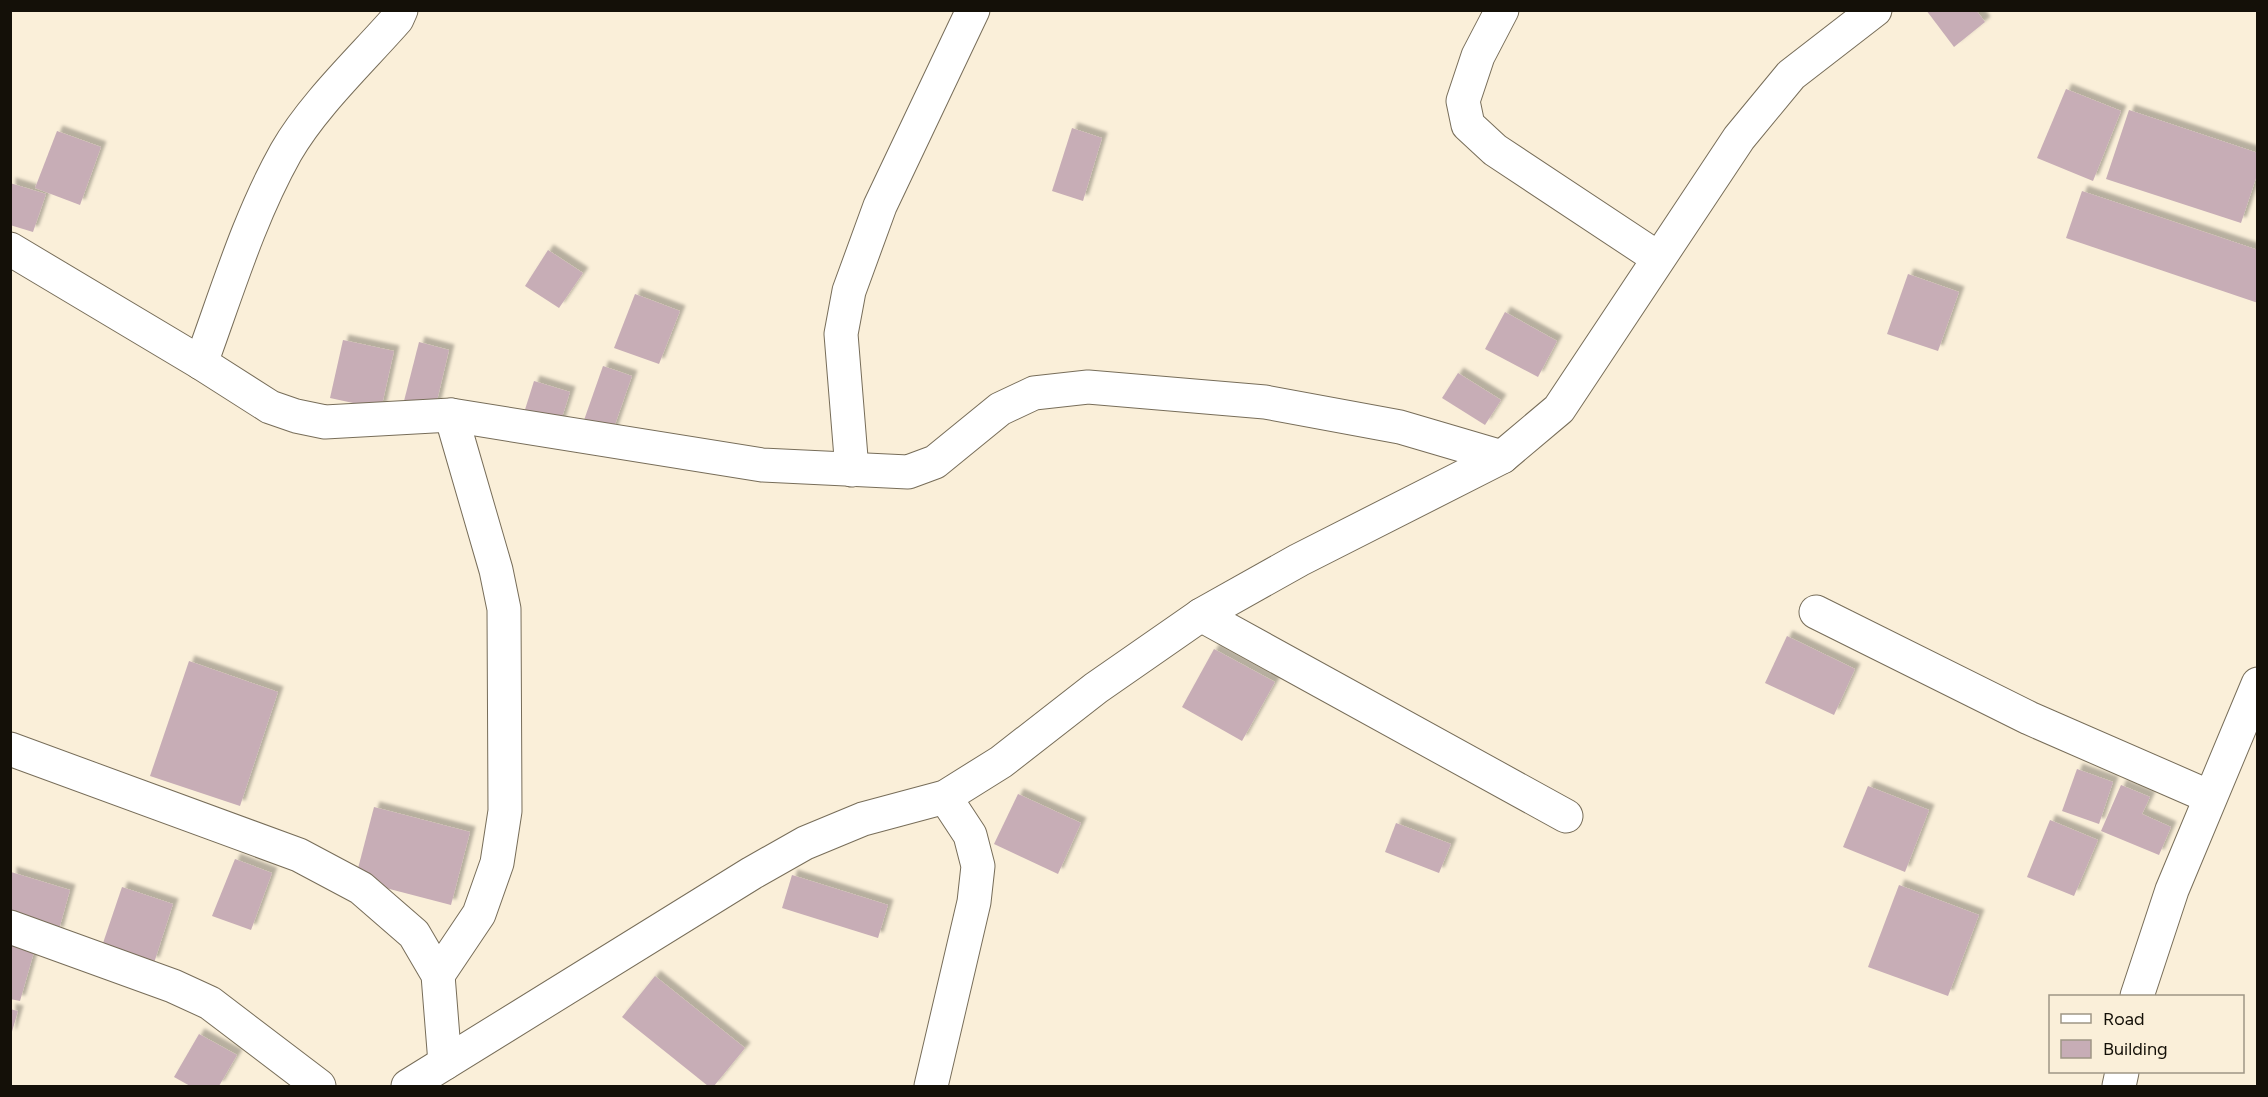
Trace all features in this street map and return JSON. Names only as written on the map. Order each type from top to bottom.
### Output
[{"type":"street","points":[[201,363],[260,206],[287,151],[321,104],[397,19],[401,10]]},
{"type":"street","points":[[852,470],[841,334],[849,291],[880,206],[973,10]]},
{"type":"street","points":[[1502,10],[1478,56],[1463,101],[1468,125],[1495,150],[1658,258]]},
{"type":"street","points":[[408,1086],[752,873],[806,843],[863,819],[945,797],[1001,762],[1096,688],[1201,615],[1299,560],[1502,457],[1559,410],[1739,138],[1791,75],[1875,10]]},
{"type":"street","points":[[10,249],[270,407],[296,416],[325,422],[451,416],[762,465],[908,472],[934,462],[1000,409],[1034,393],[1088,387],[1265,402],[1400,427],[1502,457]]},
{"type":"street","points":[[438,975],[479,914],[497,863],[505,812],[504,609],[496,570],[451,416]]},
{"type":"street","points":[[1816,612],[2029,717],[2210,797]]},
{"type":"street","points":[[1201,615],[1566,816]]},
{"type":"street","points":[[2137,995],[2172,890],[2258,684]]},
{"type":"street","points":[[10,749],[299,855],[361,888],[414,934],[438,975],[445,1063]]},
{"type":"street","points":[[931,1086],[974,902],[978,866],[970,835],[945,797]]},
{"type":"street","points":[[10,927],[173,986],[210,1002],[319,1086]]},
{"type":"building","points":[[1926,10],[1976,10],[1985,22],[1954,47]]},
{"type":"building","points":[[2066,89],[2121,111],[2093,181],[2037,158]]},
{"type":"building","points":[[2129,110],[2258,153],[2258,172],[2241,223],[2106,179]]},
{"type":"building","points":[[1072,128],[1102,138],[1083,201],[1052,191]]},
{"type":"building","points":[[57,131],[101,147],[80,205],[35,188]]},
{"type":"building","points":[[10,183],[46,194],[33,232],[10,225]]},
{"type":"building","points":[[2082,191],[2258,250],[2258,303],[2066,238]]},
{"type":"building","points":[[548,250],[583,273],[559,308],[525,286]]},
{"type":"building","points":[[1908,274],[1959,292],[1938,351],[1887,334]]},
{"type":"building","points":[[635,294],[680,311],[659,364],[614,348]]},
{"type":"building","points":[[1505,312],[1557,341],[1538,377],[1485,349]]},
{"type":"building","points":[[343,340],[394,351],[381,409],[330,398]]},
{"type":"building","points":[[419,342],[449,350],[435,409],[404,401]]},
{"type":"building","points":[[603,366],[632,376],[612,433],[583,423]]},
{"type":"building","points":[[1458,373],[1501,400],[1485,425],[1442,398]]},
{"type":"building","points":[[534,381],[570,392],[559,427],[523,416]]},
{"type":"building","points":[[1787,636],[1855,669],[1834,715],[1765,683]]},
{"type":"building","points":[[1214,649],[1275,682],[1242,741],[1182,707]]},
{"type":"building","points":[[189,661],[278,692],[240,806],[150,776]]},
{"type":"building","points":[[2077,769],[2113,782],[2099,824],[2062,811]]},
{"type":"building","points":[[2121,785],[2150,797],[2142,814],[2171,827],[2159,855],[2101,831]]},
{"type":"building","points":[[1868,786],[1929,810],[1905,872],[1843,847]]},
{"type":"building","points":[[1018,794],[1081,823],[1058,874],[994,844]]},
{"type":"building","points":[[374,807],[470,832],[451,905],[355,880]]},
{"type":"building","points":[[2050,820],[2098,840],[2074,896],[2027,877]]},
{"type":"building","points":[[1396,823],[1451,844],[1439,873],[1385,852]]},
{"type":"building","points":[[235,859],[272,873],[251,930],[212,916]]},
{"type":"building","points":[[11,872],[70,890],[58,933],[10,919]]},
{"type":"building","points":[[792,875],[888,905],[878,938],[782,908]]},
{"type":"building","points":[[1899,885],[1979,915],[1948,996],[1868,967]]},
{"type":"building","points":[[122,887],[173,904],[154,963],[102,946]]},
{"type":"building","points":[[10,945],[34,952],[20,1001],[10,999]]},
{"type":"building","points":[[655,976],[745,1048],[714,1086],[708,1086],[622,1017]]},
{"type":"building","points":[[10,1009],[18,1011],[11,1035],[10,1035]]},
{"type":"building","points":[[199,1034],[237,1055],[219,1086],[190,1086],[174,1077]]}]
